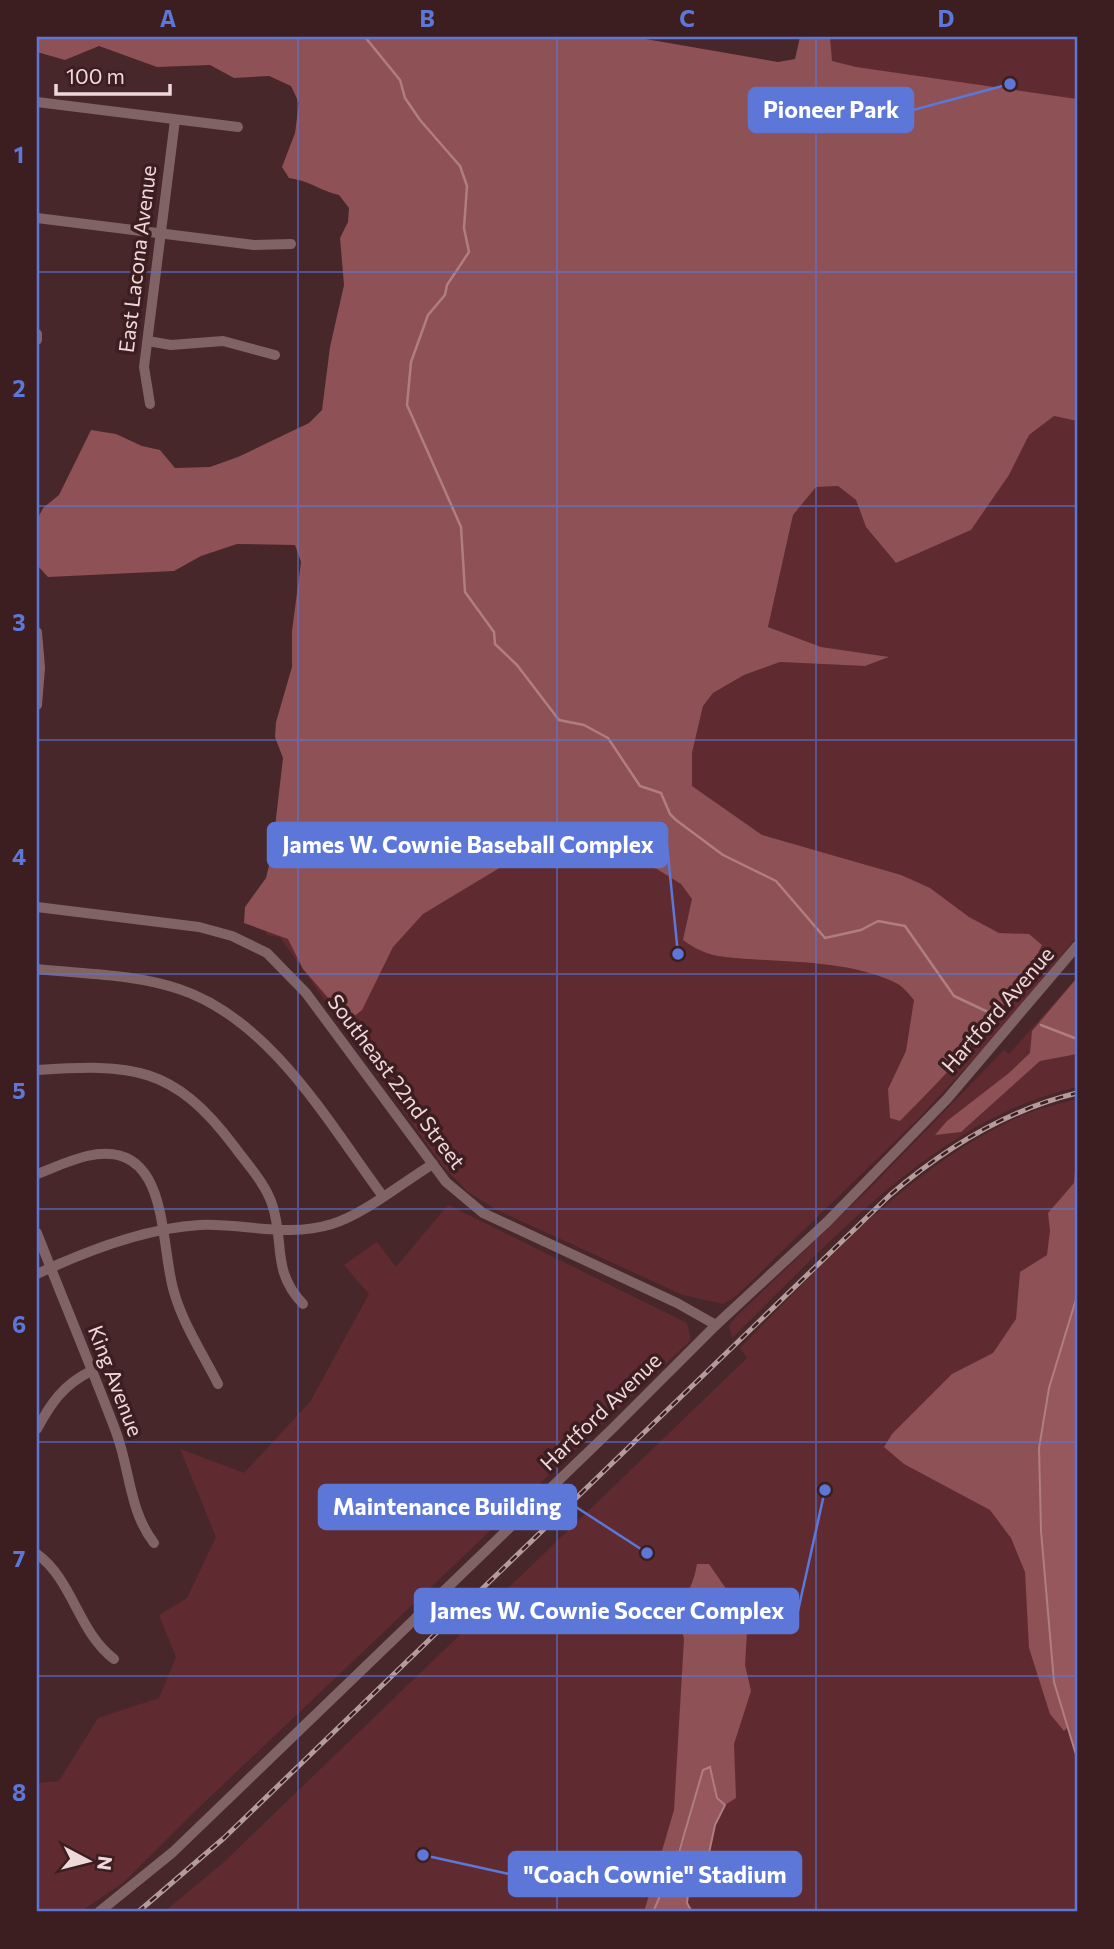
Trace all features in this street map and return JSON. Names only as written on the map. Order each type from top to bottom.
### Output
[{"type":"street","points":[[37,102],[238,127]]},
{"type":"street","name":"East Lacona Avenue","points":[[150,404],[144,367],[175,120]]},
{"type":"street","points":[[37,218],[254,245],[291,244]]},
{"type":"street","points":[[37,334],[37,340]]},
{"type":"street","points":[[148,341],[171,345],[223,341],[275,355]]},
{"type":"street","points":[[37,632],[40,668],[37,705]]},
{"type":"street","name":"Southeast 22nd Street","points":[[37,907],[199,927],[232,936],[267,953],[306,993],[455,1193],[484,1213],[677,1303],[716,1325]]},
{"type":"street","name":"Hartford Avenue","points":[[99,1912],[173,1852],[716,1325],[827,1222],[938,1108],[1077,946]]},
{"type":"street","points":[[37,969],[168,986],[200,997],[234,1017],[286,1065],[382,1195]]},
{"type":"street","points":[[37,1070],[128,1069],[150,1074],[177,1087],[199,1103],[250,1168],[272,1204],[280,1264],[290,1291],[303,1304]]},
{"type":"street","points":[[37,1174],[86,1156],[104,1154],[123,1157],[138,1166],[150,1181],[163,1231],[174,1293],[218,1384]]},
{"type":"street","points":[[37,1274],[163,1231],[201,1225],[276,1231],[315,1229],[335,1223],[433,1164]]},
{"type":"street","name":"King Avenue","points":[[37,1233],[118,1435],[143,1529],[154,1542]]},
{"type":"street","points":[[37,1429],[54,1398],[72,1380],[91,1371]]},
{"type":"street","points":[[37,1554],[58,1574],[99,1648],[114,1659]]},
{"type":"shaded area","points":[[37,37],[634,37],[778,62],[795,59],[800,37],[830,37],[832,61],[856,67],[1077,99],[1077,421],[1054,416],[1029,435],[1009,475],[971,530],[896,563],[866,527],[856,500],[838,486],[816,487],[793,515],[768,627],[821,647],[889,657],[865,666],[780,662],[744,675],[713,693],[703,706],[692,753],[692,786],[762,835],[901,875],[930,888],[969,917],[999,933],[1029,934],[1042,945],[1030,968],[997,1015],[900,1121],[890,1118],[888,1089],[906,1051],[914,1000],[903,987],[860,970],[804,962],[731,958],[699,950],[683,940],[692,899],[681,884],[657,869],[585,847],[535,860],[506,864],[423,914],[393,947],[362,1010],[352,1018],[344,1016],[303,969],[288,939],[244,923],[245,907],[266,878],[272,853],[283,758],[275,737],[276,722],[292,667],[292,631],[301,562],[295,545],[237,544],[201,556],[174,571],[48,577],[37,565],[37,520],[43,508],[59,495],[91,430],[116,434],[142,446],[160,450],[175,468],[210,467],[238,457],[309,423],[322,410],[330,347],[344,285],[340,238],[348,222],[349,208],[339,195],[289,178],[282,167],[295,133],[299,103],[291,86],[269,76],[234,78],[210,65],[157,67],[99,46],[65,60],[37,52]]},
{"type":"shaded area","points":[[811,37],[1077,37],[1077,101],[807,67]]},
{"type":"shaded area","points":[[1054,416],[1077,421],[1077,936],[1006,1025],[916,1121],[736,1296],[723,1304],[683,1295],[495,1209],[467,1191],[442,1165],[280,937],[266,935],[309,592],[682,769],[691,784],[692,753],[703,706],[713,693],[744,675],[780,662],[865,666],[887,658],[821,647],[768,627],[793,515],[816,487],[838,486],[856,500],[866,527],[896,563],[971,530],[1009,475],[1029,435]]},
{"type":"shaded area","points":[[1077,977],[1077,1087],[1026,1103],[978,1126],[932,1155],[848,1224],[732,1338],[729,1325],[737,1316],[875,1183],[1004,1050],[1009,1054]]},
{"type":"shaded area","points":[[1077,978],[1077,1054],[1040,1061],[961,1132],[935,1135],[947,1121],[1009,1073],[1030,1053],[1032,1031]]},
{"type":"shaded area","points":[[1077,1099],[1077,1296],[1066,1331],[1054,1682],[1077,1758],[1077,1912],[164,1912],[223,1863],[747,1358],[740,1348],[870,1219],[942,1161],[981,1137],[1028,1113]]},
{"type":"shaded area","points":[[1077,1148],[1077,1296],[1049,1388],[1039,1448],[1041,1531],[1054,1682],[1069,1726],[1064,1731],[1050,1714],[1029,1648],[1025,1572],[1011,1538],[990,1510],[904,1464],[884,1447],[892,1434],[952,1374],[993,1353],[1016,1319],[1020,1272],[1047,1255],[1050,1231],[1048,1213],[1074,1183]]},
{"type":"shaded area","points":[[448,1205],[687,1323],[691,1340],[191,1815],[124,1882],[80,1912],[37,1912],[37,1783],[59,1781],[98,1718],[159,1698],[176,1657],[159,1615],[187,1598],[216,1537],[180,1449],[244,1473],[310,1402],[369,1294],[344,1265],[377,1242],[396,1267]]},
{"type":"shaded area","points":[[1077,1296],[1077,1758],[1054,1682],[1041,1531],[1039,1448],[1049,1388]]},
{"type":"shaded area","points":[[697,1564],[709,1564],[740,1609],[747,1632],[745,1665],[751,1691],[734,1744],[736,1798],[725,1805],[703,1770],[668,1877],[653,1912],[644,1912],[674,1810],[684,1639],[681,1617]]},
{"type":"shaded area","points":[[710,1767],[717,1798],[725,1805],[715,1825],[707,1862],[690,1879],[687,1903],[692,1912],[653,1912],[679,1852],[703,1770]]},
{"type":"waterway","points":[[365,37],[400,80],[405,98],[420,120],[460,166],[467,186],[464,228],[469,252],[447,285],[445,295],[428,315],[411,362],[407,405],[461,527],[465,592],[494,632],[495,644],[517,665],[559,720],[584,725],[608,738],[640,786],[661,793],[670,814],[676,820],[723,855],[776,881],[825,938],[861,930],[878,921],[905,926],[954,996],[988,1012],[993,1011]]},
{"type":"waterway","points":[[1041,1025],[1077,1039]]},
{"type":"railway","points":[[138,1912],[224,1838],[890,1195],[932,1162],[1001,1120],[1051,1100],[1077,1093]]},
{"type":"place","name":"Pioneer Park","points":[[1010,84]]},
{"type":"place","name":"James W. Cownie Baseball Complex","points":[[678,954]]},
{"type":"place","name":"James W. Cownie Soccer Complex","points":[[825,1490]]},
{"type":"place","name":"Maintenance Building","points":[[647,1553]]},
{"type":"place","name":"\"Coach Cownie\" Stadium","points":[[423,1855]]}]
